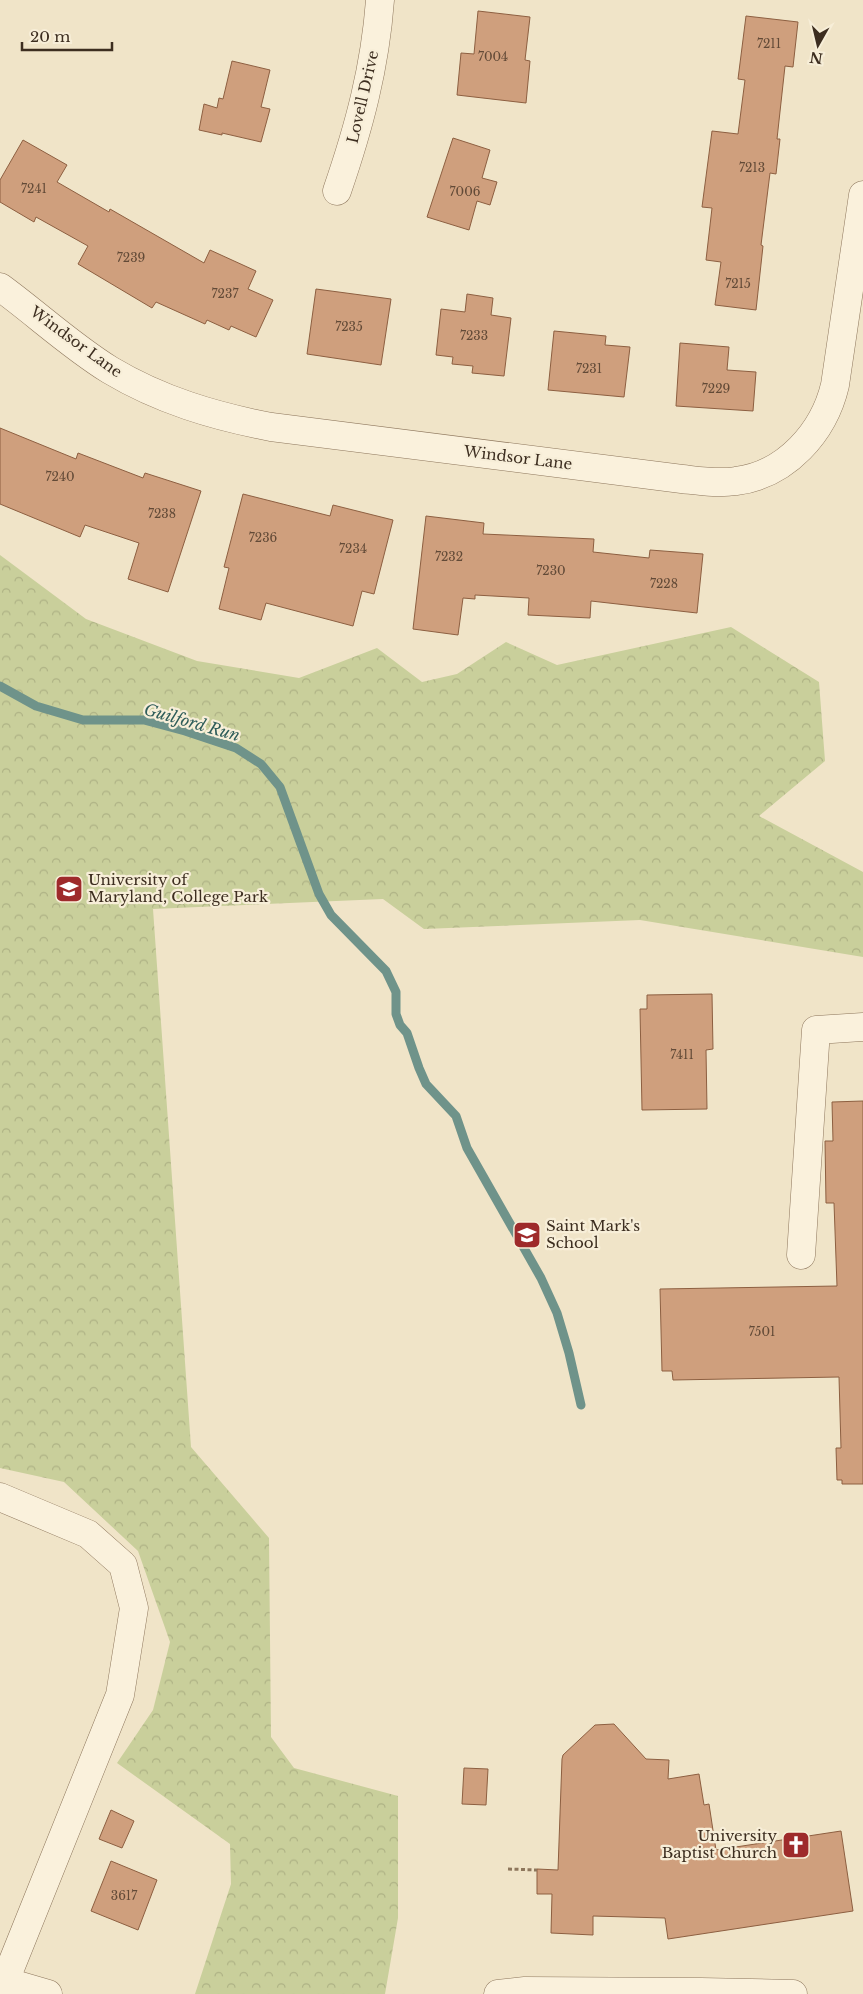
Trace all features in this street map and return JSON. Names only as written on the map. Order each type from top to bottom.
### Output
[{"type":"street","name":"Lovell Drive","points":[[337,191],[366,98],[373,62],[380,0]]},
{"type":"street","name":"Windsor Lane","points":[[0,287],[75,345],[111,370],[177,403],[210,414],[271,426],[682,479],[717,482],[738,481],[764,472],[796,452],[816,431],[828,410],[836,377],[863,195]]},
{"type":"street","points":[[801,1255],[816,1030],[863,1027]]},
{"type":"street","points":[[0,1497],[88,1534],[123,1566],[134,1608],[120,1695],[2,1980],[48,1994]]},
{"type":"street","points":[[498,1994],[511,1992],[701,1992],[793,1994]]},
{"type":"path","points":[[508,1869],[537,1870]]},
{"type":"green space","points":[[0,555],[86,619],[197,661],[299,678],[377,648],[422,682],[457,674],[506,642],[557,665],[731,627],[819,682],[825,761],[759,816],[863,872],[863,957],[640,920],[424,929],[383,899],[153,909],[191,1447],[269,1538],[271,1737],[294,1768],[398,1796],[398,1918],[385,1994],[195,1994],[231,1884],[230,1844],[117,1763],[153,1710],[170,1642],[138,1551],[64,1482],[0,1468]]},
{"type":"building","points":[[478,11],[530,17],[525,60],[530,61],[526,103],[457,95],[461,53],[474,54]]},
{"type":"building","points":[[746,16],[798,22],[793,67],[785,66],[777,139],[780,139],[776,174],[770,173],[761,245],[763,246],[756,310],[715,305],[721,262],[706,260],[712,208],[702,207],[712,131],[738,134],[745,80],[738,79]]},
{"type":"building","points":[[232,61],[270,70],[261,107],[270,109],[261,142],[199,130],[204,104],[217,108],[219,98],[223,99]]},
{"type":"building","points":[[453,138],[490,150],[482,178],[497,182],[490,205],[477,201],[469,230],[427,217]]},
{"type":"building","points":[[23,140],[67,165],[57,182],[109,212],[110,209],[204,263],[210,250],[256,271],[248,289],[273,300],[256,337],[231,326],[229,330],[207,320],[205,324],[156,302],[152,308],[78,264],[88,246],[36,217],[34,222],[0,202],[0,180]]},
{"type":"building","points":[[316,289],[391,299],[381,365],[307,354]]},
{"type":"building","points":[[467,294],[493,298],[491,315],[511,318],[504,376],[472,373],[473,366],[452,364],[453,357],[436,355],[441,309],[465,312]]},
{"type":"building","points":[[554,331],[606,336],[605,345],[630,347],[624,397],[548,390]]},
{"type":"building","points":[[680,343],[729,347],[727,370],[756,372],[753,411],[676,406]]},
{"type":"building","points":[[0,428],[76,459],[78,453],[143,478],[145,473],[201,491],[168,592],[128,579],[139,543],[85,525],[80,537],[0,504]]},
{"type":"building","points":[[243,494],[330,516],[333,505],[393,520],[374,594],[362,591],[353,626],[266,603],[261,620],[219,609],[229,568],[224,567]]},
{"type":"building","points":[[426,516],[484,523],[483,534],[594,539],[593,552],[649,558],[650,550],[703,554],[697,613],[591,601],[590,618],[528,615],[529,598],[475,595],[475,599],[463,598],[458,635],[413,629]]},
{"type":"building","points":[[712,994],[713,1049],[706,1050],[707,1109],[642,1110],[640,1009],[647,1009],[647,995]]},
{"type":"building","points":[[863,1101],[863,1484],[842,1484],[842,1480],[837,1480],[836,1448],[841,1448],[839,1377],[673,1380],[672,1371],[662,1371],[660,1289],[837,1286],[834,1203],[826,1203],[825,1141],[833,1141],[832,1102]]},
{"type":"building","name":"University Baptist Church","points":[[614,1724],[646,1759],[669,1760],[668,1779],[699,1774],[704,1805],[709,1804],[716,1850],[841,1831],[853,1911],[668,1939],[665,1918],[593,1916],[593,1935],[551,1933],[552,1894],[537,1894],[537,1869],[558,1870],[563,1755],[595,1725]]},
{"type":"building","points":[[464,1768],[488,1769],[486,1805],[462,1804]]},
{"type":"building","points":[[111,1810],[134,1821],[122,1848],[99,1839]]},
{"type":"building","points":[[111,1861],[157,1880],[138,1930],[91,1911]]},
{"type":"waterway","name":"Guilford Run","points":[[0,686],[36,706],[83,720],[144,720],[236,748],[261,764],[280,787],[319,894],[331,915],[386,971],[396,992],[396,1014],[400,1025],[407,1033],[426,1084],[456,1116],[467,1148],[541,1278],[557,1313],[569,1353],[581,1405]]},
{"type":"place","name":"University of Maryland, College Park","points":[[69,889]]},
{"type":"place","name":"Saint Mark's School","points":[[527,1235]]},
{"type":"place","name":"University Baptist Church","points":[[796,1845]]}]
